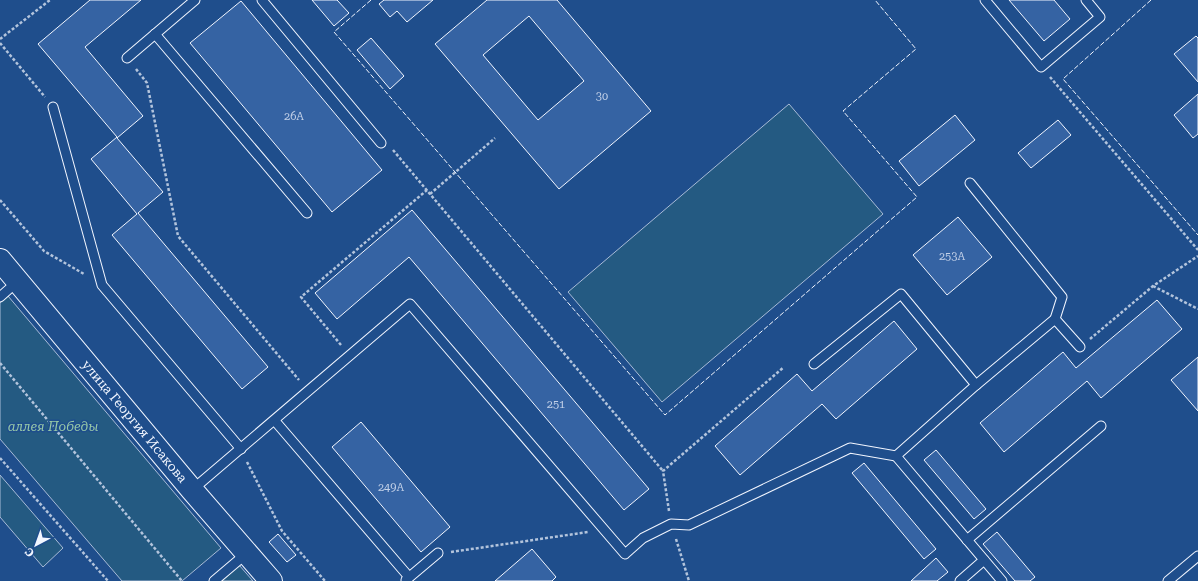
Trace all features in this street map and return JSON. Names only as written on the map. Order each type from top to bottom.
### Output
[{"type":"street","name":"улица Георгия Исакова","points":[[0,260],[192,490],[271,581]]},
{"type":"lane","points":[[127,58],[195,0]]},
{"type":"lane","points":[[262,0],[385,145]]},
{"type":"lane","points":[[985,0],[1041,67],[1100,17],[1086,0]]},
{"type":"lane","points":[[155,34],[307,213]]},
{"type":"lane","points":[[52,107],[102,285],[241,449]]},
{"type":"lane","points":[[896,456],[976,385],[1055,319],[1062,297],[970,183]]},
{"type":"lane","points":[[0,296],[18,281]]},
{"type":"lane","points":[[814,364],[901,294],[976,385]]},
{"type":"lane","points":[[192,490],[309,392],[410,304],[625,554],[643,538],[671,524],[689,525],[850,448],[896,456],[1002,581]]},
{"type":"lane","points":[[1055,319],[1080,348]]},
{"type":"lane","points":[[275,421],[407,579],[438,553]]},
{"type":"lane","points":[[967,540],[1101,426]]},
{"type":"lane","points":[[214,581],[247,553]]},
{"type":"lane","points":[[1168,581],[1198,556]]},
{"type":"lane","points":[[960,581],[984,560]]},
{"type":"path","points":[[0,39],[50,0]]},
{"type":"path","points":[[0,43],[52,107]]},
{"type":"path","points":[[127,58],[147,83],[178,236],[309,392]]},
{"type":"path","points":[[1041,67],[1198,250]]},
{"type":"path","points":[[430,194],[495,138]]},
{"type":"path","points":[[385,145],[427,190],[663,471],[671,524],[689,581]]},
{"type":"path","points":[[350,356],[301,297],[427,190]]},
{"type":"path","points":[[0,200],[44,252],[102,285]]},
{"type":"path","points":[[1080,348],[1153,286],[1198,256]]},
{"type":"path","points":[[1153,286],[1198,309]]},
{"type":"path","points":[[0,363],[182,581]]},
{"type":"path","points":[[663,471],[784,367]]},
{"type":"path","points":[[241,449],[282,531],[325,581]]},
{"type":"path","points":[[0,458],[108,581]]},
{"type":"path","points":[[438,553],[604,529]]},
{"type":"green space","points":[[789,104],[883,214],[662,402],[568,292]]},
{"type":"green space","name":"аллея Победы","points":[[8,296],[221,548],[182,581],[122,581],[0,439],[0,303]]},
{"type":"green space","points":[[0,475],[63,548],[43,567],[0,517]]},
{"type":"green space","points":[[239,565],[253,581],[222,581]]},
{"type":"building","points":[[90,0],[141,0],[85,47],[143,116],[117,138],[163,192],[138,213],[268,367],[242,389],[112,235],[137,214],[91,159],[117,137],[38,44]]},
{"type":"building","points":[[312,0],[337,0],[349,13],[334,26]]},
{"type":"building","points":[[384,0],[433,0],[407,22],[397,11],[390,17],[379,4]]},
{"type":"building","points":[[487,0],[557,0],[651,111],[559,189],[435,44]],"holes":[[[529,16],[584,81],[538,120],[483,55]]]},
{"type":"building","points":[[1009,0],[1054,0],[1070,19],[1044,41]]},
{"type":"building","points":[[241,1],[382,170],[332,212],[190,43]]},
{"type":"building","points":[[1196,36],[1198,38],[1198,82],[1174,54]]},
{"type":"building","points":[[371,38],[404,76],[390,89],[357,50]]},
{"type":"building","points":[[1198,94],[1198,134],[1193,138],[1174,115]]},
{"type":"building","points":[[955,115],[975,140],[919,186],[899,161]]},
{"type":"building","points":[[1058,120],[1071,135],[1031,168],[1018,153]]},
{"type":"building","points":[[412,210],[649,489],[624,510],[409,257],[337,319],[315,293]]},
{"type":"building","points":[[958,217],[992,257],[947,295],[913,255]]},
{"type":"building","points":[[1157,300],[1182,329],[1101,398],[1087,381],[1004,452],[980,423],[1063,352],[1076,368]]},
{"type":"building","points":[[894,321],[917,349],[836,419],[822,404],[740,475],[715,446],[797,374],[812,391]]},
{"type":"building","points":[[1198,357],[1198,411],[1171,380]]},
{"type":"building","points":[[361,422],[450,527],[421,552],[332,447]]},
{"type":"building","points":[[936,450],[986,509],[974,519],[924,460]]},
{"type":"building","points":[[864,463],[936,549],[924,559],[852,473]]},
{"type":"building","points":[[997,532],[1035,577],[1030,581],[1015,581],[983,544]]},
{"type":"building","points":[[278,534],[296,555],[287,562],[269,542]]},
{"type":"building","points":[[532,549],[556,577],[552,581],[495,581]]},
{"type":"building","points":[[936,558],[948,572],[937,581],[911,581]]},
{"type":"fence","points":[[371,0],[334,32],[665,415],[917,197],[843,111],[916,49],[875,0]]},
{"type":"fence","points":[[1151,0],[1063,79],[1198,235]]}]
